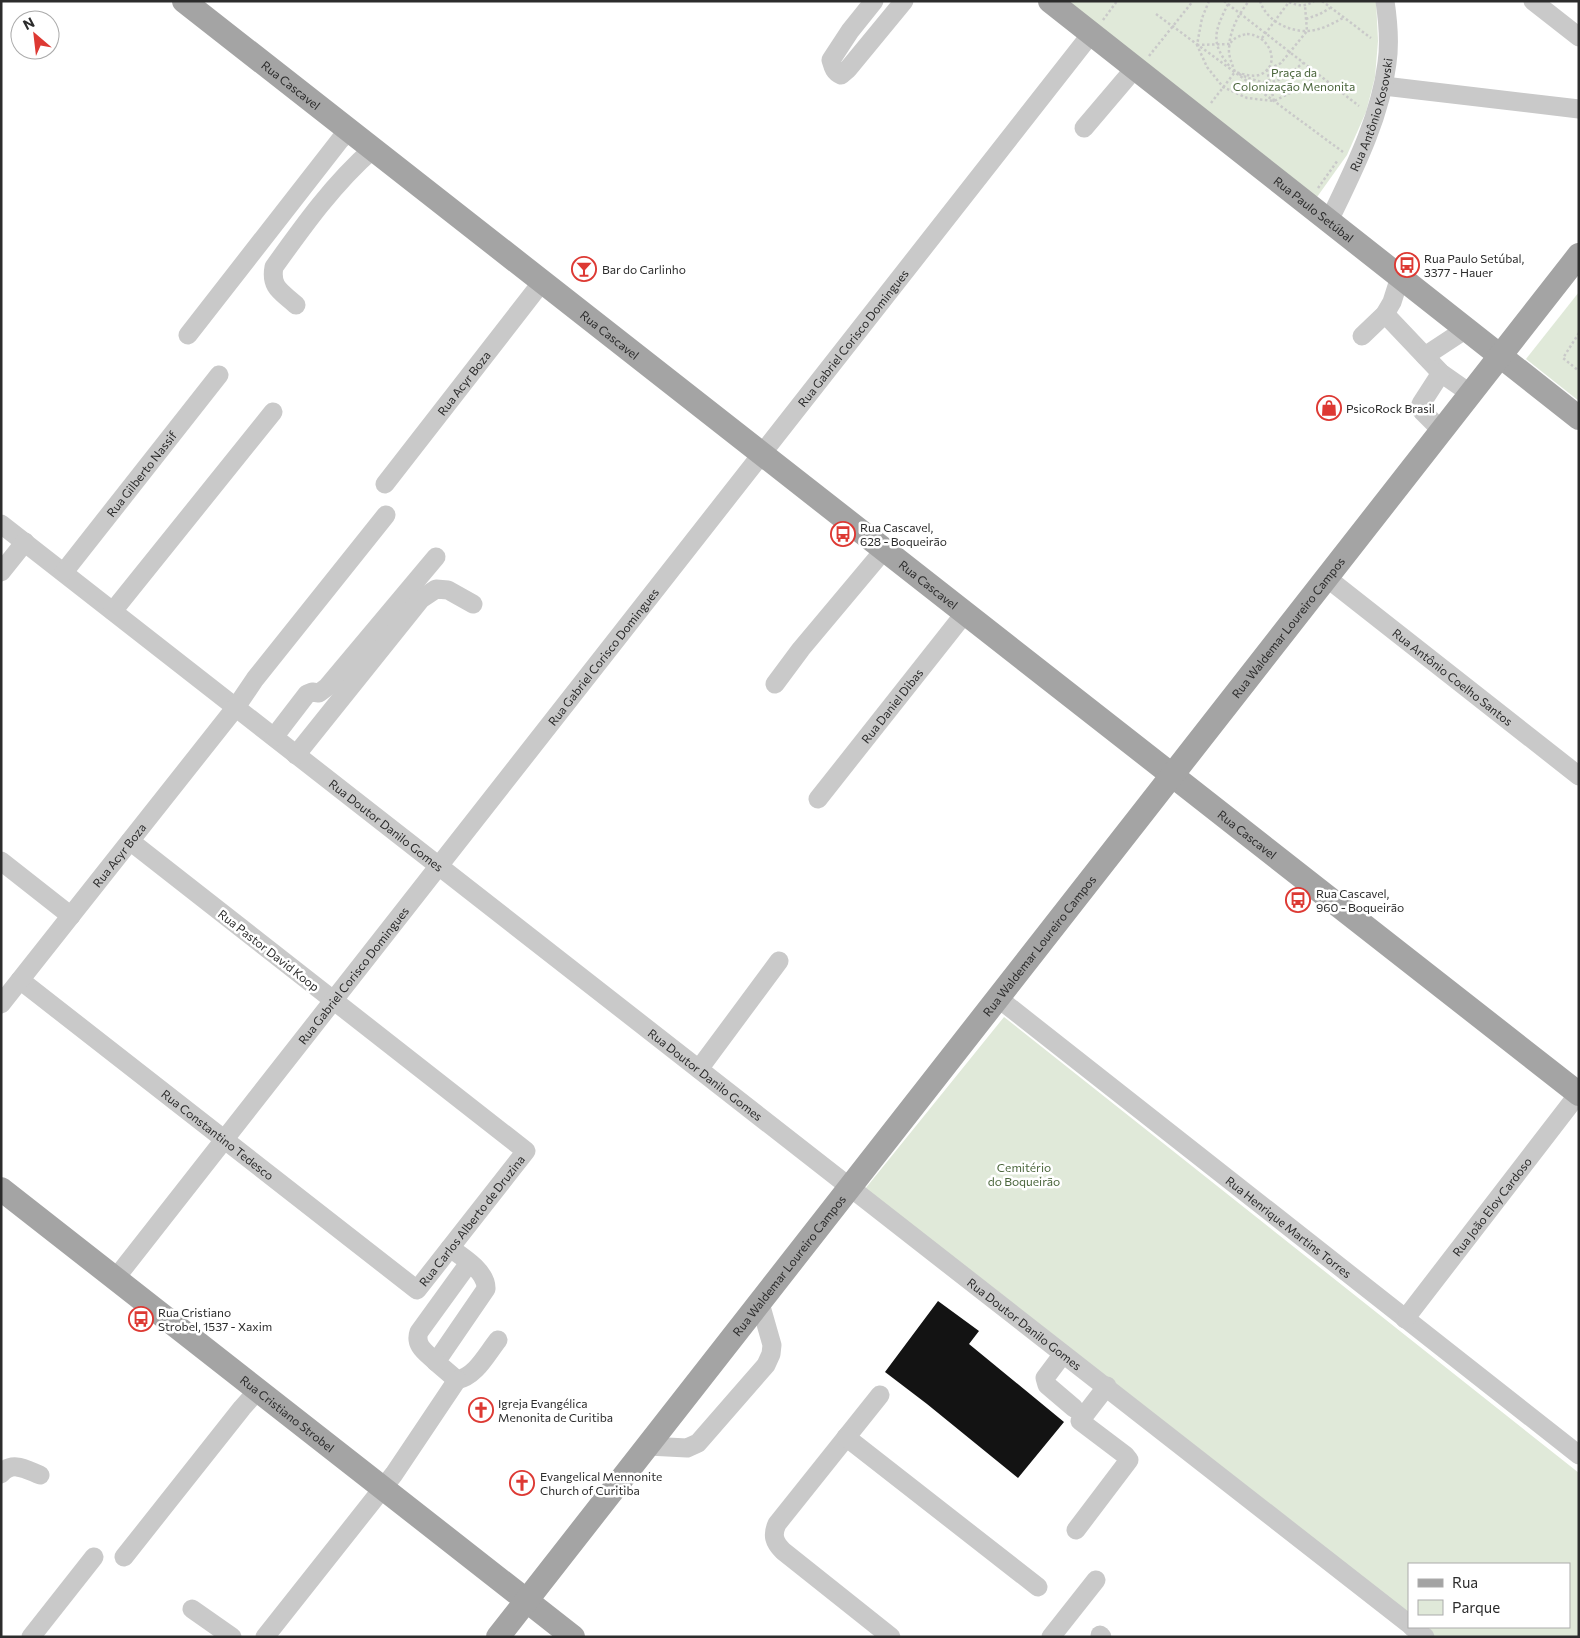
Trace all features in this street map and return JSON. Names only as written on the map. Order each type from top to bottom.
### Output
[{"type":"main road","name":"Rua Cascavel","points":[[184,1],[1579,1094]]},
{"type":"main road","name":"Rua Paulo Setúbal","points":[[1050,1],[1096,27],[1142,63],[1307,204],[1579,418]]},
{"type":"main road","name":"Rua Waldemar Loureiro Campos","points":[[498,1637],[1579,255]]},
{"type":"main road","name":"Rua Cristiano Strobel","points":[[1,1189],[573,1637]]},
{"type":"street","points":[[874,1],[850,31],[831,60],[832,67],[836,73],[841,75],[848,69],[904,1]]},
{"type":"street","name":"Rua Antônio Kosovski","points":[[1329,221],[1346,158],[1374,118],[1384,86],[1388,61],[1388,23],[1385,1]]},
{"type":"street","points":[[1533,1],[1579,38]]},
{"type":"street","name":"Rua Gabriel Corisco Domingues","points":[[115,1279],[1096,27]]},
{"type":"street","points":[[1084,128],[1142,63]]},
{"type":"street","points":[[1384,86],[1579,108]]},
{"type":"street","points":[[188,335],[349,131]]},
{"type":"street","points":[[296,305],[275,286],[272,278],[274,267],[312,212],[358,162],[373,149]]},
{"type":"street","points":[[1362,336],[1385,314],[1392,302],[1400,277]]},
{"type":"street","name":"Rua Acyr Boza","points":[[385,484],[542,282]]},
{"type":"street","points":[[1385,314],[1441,373],[1471,394]]},
{"type":"street","points":[[1425,356],[1466,329]]},
{"type":"street","points":[[1441,373],[1421,404],[1422,410],[1442,431]]},
{"type":"street","name":"Rua Gilberto Nassif","points":[[64,572],[219,375]]},
{"type":"street","points":[[113,611],[273,412]]},
{"type":"street","name":"Rua Acyr Boza","points":[[1,1004],[386,515]]},
{"type":"street","name":"Rua Doutor Danilo Gomes","points":[[1,524],[1063,1354],[1107,1386],[1408,1623]]},
{"type":"street","points":[[1,572],[25,542]]},
{"type":"street","points":[[775,684],[801,649],[884,550]]},
{"type":"street","points":[[274,737],[307,694],[312,692],[319,693],[327,687],[436,557]]},
{"type":"street","name":"Rua Antônio Coelho Santos","points":[[1327,578],[1579,776]]},
{"type":"street","points":[[296,754],[420,599],[436,589],[448,590],[473,604]]},
{"type":"street","name":"Rua Daniel Dibas","points":[[818,799],[965,613]]},
{"type":"street","name":"Rua Pastor David Koop","points":[[130,841],[526,1150]]},
{"type":"street","points":[[1,861],[71,916]]},
{"type":"street","points":[[699,1069],[779,961]]},
{"type":"street","name":"Rua Constantino Tedesco","points":[[20,980],[417,1290]]},
{"type":"street","name":"Rua Henrique Martins Torres","points":[[998,998],[1579,1455]]},
{"type":"street","name":"Rua João Eloy Cardoso","points":[[1405,1318],[1579,1094]]},
{"type":"street","name":"Rua Carlos Alberto de Druzina","points":[[417,1290],[526,1150]]},
{"type":"street","points":[[436,1362],[486,1289],[486,1282],[482,1276],[450,1248]]},
{"type":"street","points":[[456,1380],[419,1346],[416,1339],[418,1332],[469,1263]]},
{"type":"street","points":[[648,1446],[687,1448],[698,1443],[766,1365],[771,1354],[772,1345],[760,1303]]},
{"type":"street","points":[[264,1637],[394,1474],[456,1380],[465,1378],[473,1373],[498,1340]]},
{"type":"street","points":[[1063,1354],[1047,1374],[1045,1378],[1046,1385],[1074,1408]]},
{"type":"street","points":[[1076,1530],[1129,1460],[1080,1421],[1107,1386]]},
{"type":"street","points":[[124,1557],[258,1390]]},
{"type":"street","points":[[880,1395],[777,1524],[773,1533],[776,1543],[783,1551],[891,1637]]},
{"type":"street","points":[[846,1437],[1038,1586]]},
{"type":"street","points":[[1,1474],[9,1468],[18,1467],[40,1475]]},
{"type":"street","points":[[31,1637],[94,1557]]},
{"type":"street","points":[[1051,1637],[1096,1580]]},
{"type":"street","points":[[192,1609],[232,1637]]},
{"type":"street","points":[[1413,1628],[1425,1637]]},
{"type":"path","points":[[1096,27],[1117,1]]},
{"type":"path","points":[[1142,63],[1193,1]]},
{"type":"path","points":[[1210,1],[1202,18],[1197,45],[1208,67],[1223,88],[1247,98],[1274,101],[1298,90],[1319,75]]},
{"type":"path","points":[[1224,1],[1374,118]]},
{"type":"path","points":[[1235,72],[1228,52],[1232,28],[1249,1]]},
{"type":"path","points":[[1260,1],[1262,8],[1274,22],[1290,28],[1307,31],[1326,27],[1343,18]]},
{"type":"path","points":[[1262,38],[1289,2],[1304,6],[1314,1]]},
{"type":"path","points":[[1322,1],[1374,40],[1374,31]]},
{"type":"path","points":[[1228,4],[1219,23],[1216,44],[1222,56],[1235,72],[1255,81],[1270,84],[1288,75],[1304,63]]},
{"type":"path","points":[[1235,72],[1252,76],[1281,63],[1307,31],[1304,6]]},
{"type":"path","points":[[1306,19],[1330,8]]},
{"type":"path","points":[[1156,14],[1274,101],[1346,158]]},
{"type":"path","points":[[1197,45],[1229,44],[1238,35],[1247,34],[1254,34],[1262,38],[1267,43],[1272,59],[1267,70],[1274,101]]},
{"type":"path","points":[[1209,106],[1235,72]]},
{"type":"path","points":[[1307,204],[1346,158],[1347,144]]},
{"type":"path","points":[[1579,333],[1563,358],[1579,371]]},
{"type":"green space","name":"Praça da Colonização Menonita","points":[[1066,1],[1376,1],[1378,41],[1375,77],[1366,112],[1347,155],[1317,197]]},
{"type":"green space","points":[[1579,292],[1579,401],[1526,359]]},
{"type":"green space","name":"Cemitério do Boqueirão","points":[[1004,1017],[1579,1473],[1579,1637],[1434,1637],[1422,1628],[1570,1628],[1570,1563],[1408,1563],[1408,1616],[865,1189]]},
{"type":"building","points":[[938,1301],[979,1331],[969,1344],[1064,1422],[1018,1478],[885,1372]]},
{"type":"place","name":"Rua Paulo Setúbal, 3377 - Hauer","points":[[1407,265]]},
{"type":"place","name":"Bar do Carlinho","points":[[584,269]]},
{"type":"place","name":"PsicoRock Brasil","points":[[1329,408]]},
{"type":"place","name":"Rua Cascavel, 628 - Boqueirão","points":[[843,534]]},
{"type":"place","name":"Rua Cascavel, 960 - Boqueirão","points":[[1298,900]]},
{"type":"place","name":"Rua Cristiano Strobel, 1537 - Xaxim","points":[[141,1319]]},
{"type":"place","name":"Igreja Evangélica Menonita de Curitiba","points":[[481,1410]]},
{"type":"place","name":"Evangelical Mennonite Church of Curitiba","points":[[522,1483]]}]
